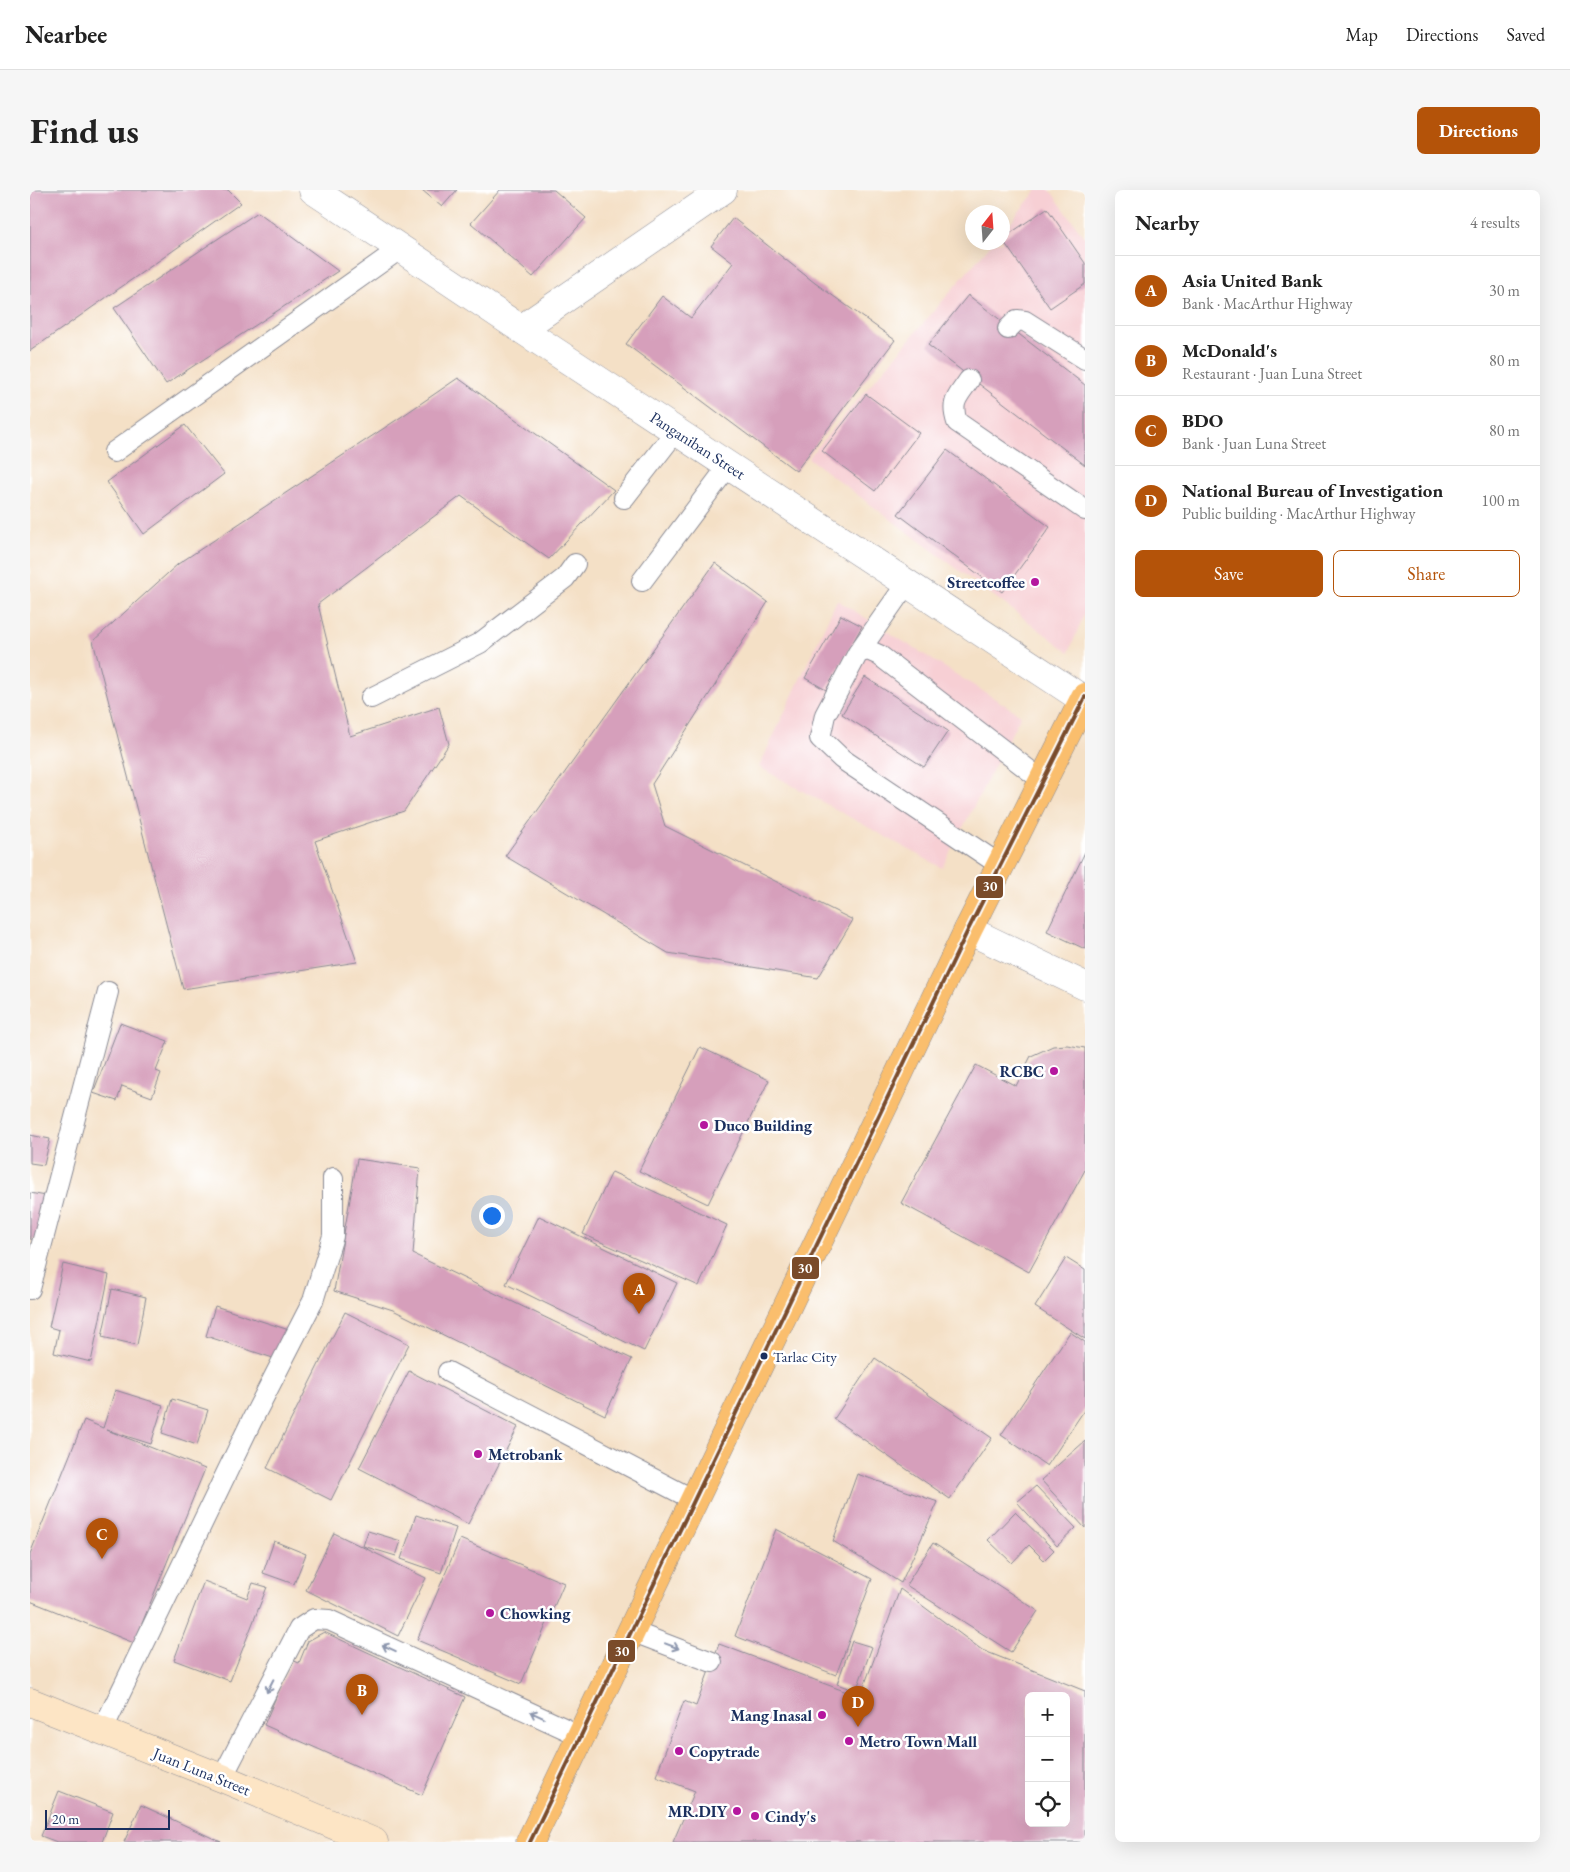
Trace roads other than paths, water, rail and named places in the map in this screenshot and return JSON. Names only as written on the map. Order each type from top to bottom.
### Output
[{"type":"highway","points":[[530,1842],[968,930],[1084,698]]},
{"type":"main road","name":"Juan Luna Street","points":[[30,1702],[222,1778],[374,1842]]},
{"type":"street","name":"Panganiban Street","points":[[313,190],[521,330],[1084,698]]},
{"type":"street","points":[[521,330],[723,190]]},
{"type":"street","points":[[968,930],[1085,986]]},
{"type":"lane","points":[[114,452],[401,248]]},
{"type":"lane","points":[[1008,329],[1017,320],[1026,321],[1085,358]]},
{"type":"lane","points":[[969,380],[956,400],[953,410],[957,422],[1085,510]]},
{"type":"lane","points":[[624,498],[676,431]]},
{"type":"lane","points":[[642,581],[729,465]]},
{"type":"lane","points":[[371,698],[480,643],[565,578],[575,564]]},
{"type":"lane","points":[[907,583],[858,653],[824,714],[820,738],[842,759],[1000,865]]},
{"type":"lane","points":[[858,653],[868,650],[879,655],[1043,781]]},
{"type":"lane","points":[[30,1289],[108,992]]},
{"type":"lane","points":[[102,1731],[248,1429],[313,1301],[333,1236],[333,1178]]},
{"type":"lane","points":[[448,1372],[694,1500]]},
{"type":"lane","points":[[222,1778],[299,1629],[314,1620],[329,1620],[581,1736]]},
{"type":"lane","points":[[631,1631],[712,1662]]},
{"type":"place","name":"Streetcoffee","points":[[1035,582]]},
{"type":"place","name":"RCBC","points":[[1054,1071]]},
{"type":"place","name":"Duco Building","points":[[704,1125]]},
{"type":"place","name":"Asia United Bank","points":[[639,1314]]},
{"type":"place","name":"Tarlac City","points":[[764,1356]]},
{"type":"place","name":"Metrobank","points":[[478,1454]]},
{"type":"place","name":"BDO","points":[[102,1559]]},
{"type":"place","name":"Chowking","points":[[490,1613]]},
{"type":"place","name":"McDonald's","points":[[362,1715]]},
{"type":"place","name":"Mang Inasal","points":[[822,1715]]},
{"type":"place","name":"National Bureau of Investigation","points":[[858,1727]]},
{"type":"place","name":"Metro Town Mall","points":[[849,1741]]},
{"type":"place","name":"Copytrade","points":[[679,1751]]},
{"type":"place","name":"MR.DIY","points":[[737,1811]]},
{"type":"place","name":"Cindy's","points":[[755,1816]]}]
